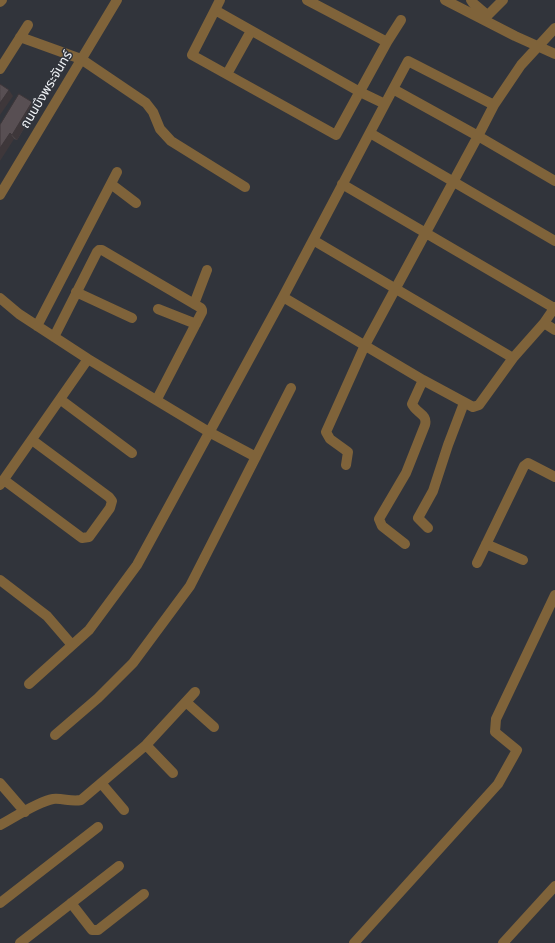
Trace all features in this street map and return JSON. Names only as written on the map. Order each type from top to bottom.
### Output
[{"type":"street","name":"ถนนบึงพระจันทร์","points":[[0,194],[117,0]]},
{"type":"street","points":[[220,0],[192,55],[336,135],[387,42],[401,20]]},
{"type":"street","points":[[307,0],[387,42]]},
{"type":"street","points":[[445,0],[515,36],[555,54]]},
{"type":"street","points":[[472,0],[473,3],[488,15],[503,0]]},
{"type":"street","points":[[215,10],[360,92],[385,104]]},
{"type":"street","points":[[0,69],[28,25]]},
{"type":"street","points":[[346,465],[348,452],[330,439],[326,432],[366,345],[494,105],[520,65],[555,28]]},
{"type":"street","points":[[226,74],[252,31]]},
{"type":"street","points":[[20,37],[81,59],[146,103],[153,112],[160,129],[171,141],[245,187]]},
{"type":"street","points":[[29,684],[89,630],[138,564],[283,297],[408,61],[494,105]]},
{"type":"street","points":[[393,89],[555,181]]},
{"type":"street","points":[[370,133],[555,241]]},
{"type":"street","points":[[37,326],[117,172]]},
{"type":"street","points":[[111,184],[136,203]]},
{"type":"street","points":[[283,297],[423,380],[473,407],[479,405],[513,358],[544,323],[555,308],[342,184]]},
{"type":"street","points":[[313,240],[513,358]]},
{"type":"street","points":[[54,337],[96,252],[99,250],[102,250],[194,304],[202,310],[157,399]]},
{"type":"street","points":[[194,304],[207,270]]},
{"type":"street","points":[[76,292],[132,318]]},
{"type":"street","points":[[0,298],[19,314],[88,359],[157,399],[209,432],[256,457]]},
{"type":"street","points":[[158,309],[196,324]]},
{"type":"street","points":[[544,323],[555,330]]},
{"type":"street","points":[[32,440],[109,497],[112,501],[110,508],[89,537],[82,538],[2,483],[88,359]]},
{"type":"street","points":[[405,544],[382,526],[379,519],[406,473],[425,425],[425,417],[412,404],[423,380]]},
{"type":"street","points":[[56,736],[98,698],[133,663],[190,586],[291,388]]},
{"type":"street","points":[[61,400],[132,453]]},
{"type":"street","points":[[428,528],[419,521],[418,518],[433,491],[464,403]]},
{"type":"street","points":[[476,563],[524,466],[528,463],[555,477]]},
{"type":"street","points":[[486,544],[522,560]]},
{"type":"street","points":[[0,580],[47,616],[72,645]]},
{"type":"street","points":[[354,943],[498,784],[517,750],[495,732],[496,719],[555,595]]},
{"type":"street","points":[[0,825],[45,801],[56,799],[74,801],[81,800],[146,746],[195,692]]},
{"type":"street","points":[[186,702],[214,727]]},
{"type":"street","points":[[146,746],[173,773]]},
{"type":"street","points":[[0,783],[25,812]]},
{"type":"street","points":[[101,783],[124,810]]},
{"type":"street","points":[[0,903],[98,827]]},
{"type":"street","points":[[20,943],[119,866]]},
{"type":"street","points":[[503,943],[555,886]]},
{"type":"street","points":[[71,903],[89,927],[92,930],[98,930],[144,894]]},
{"type":"building","points":[[0,84],[9,90],[0,103]]},
{"type":"building","points":[[19,94],[32,102],[12,135],[10,133],[0,148],[0,125]]}]
